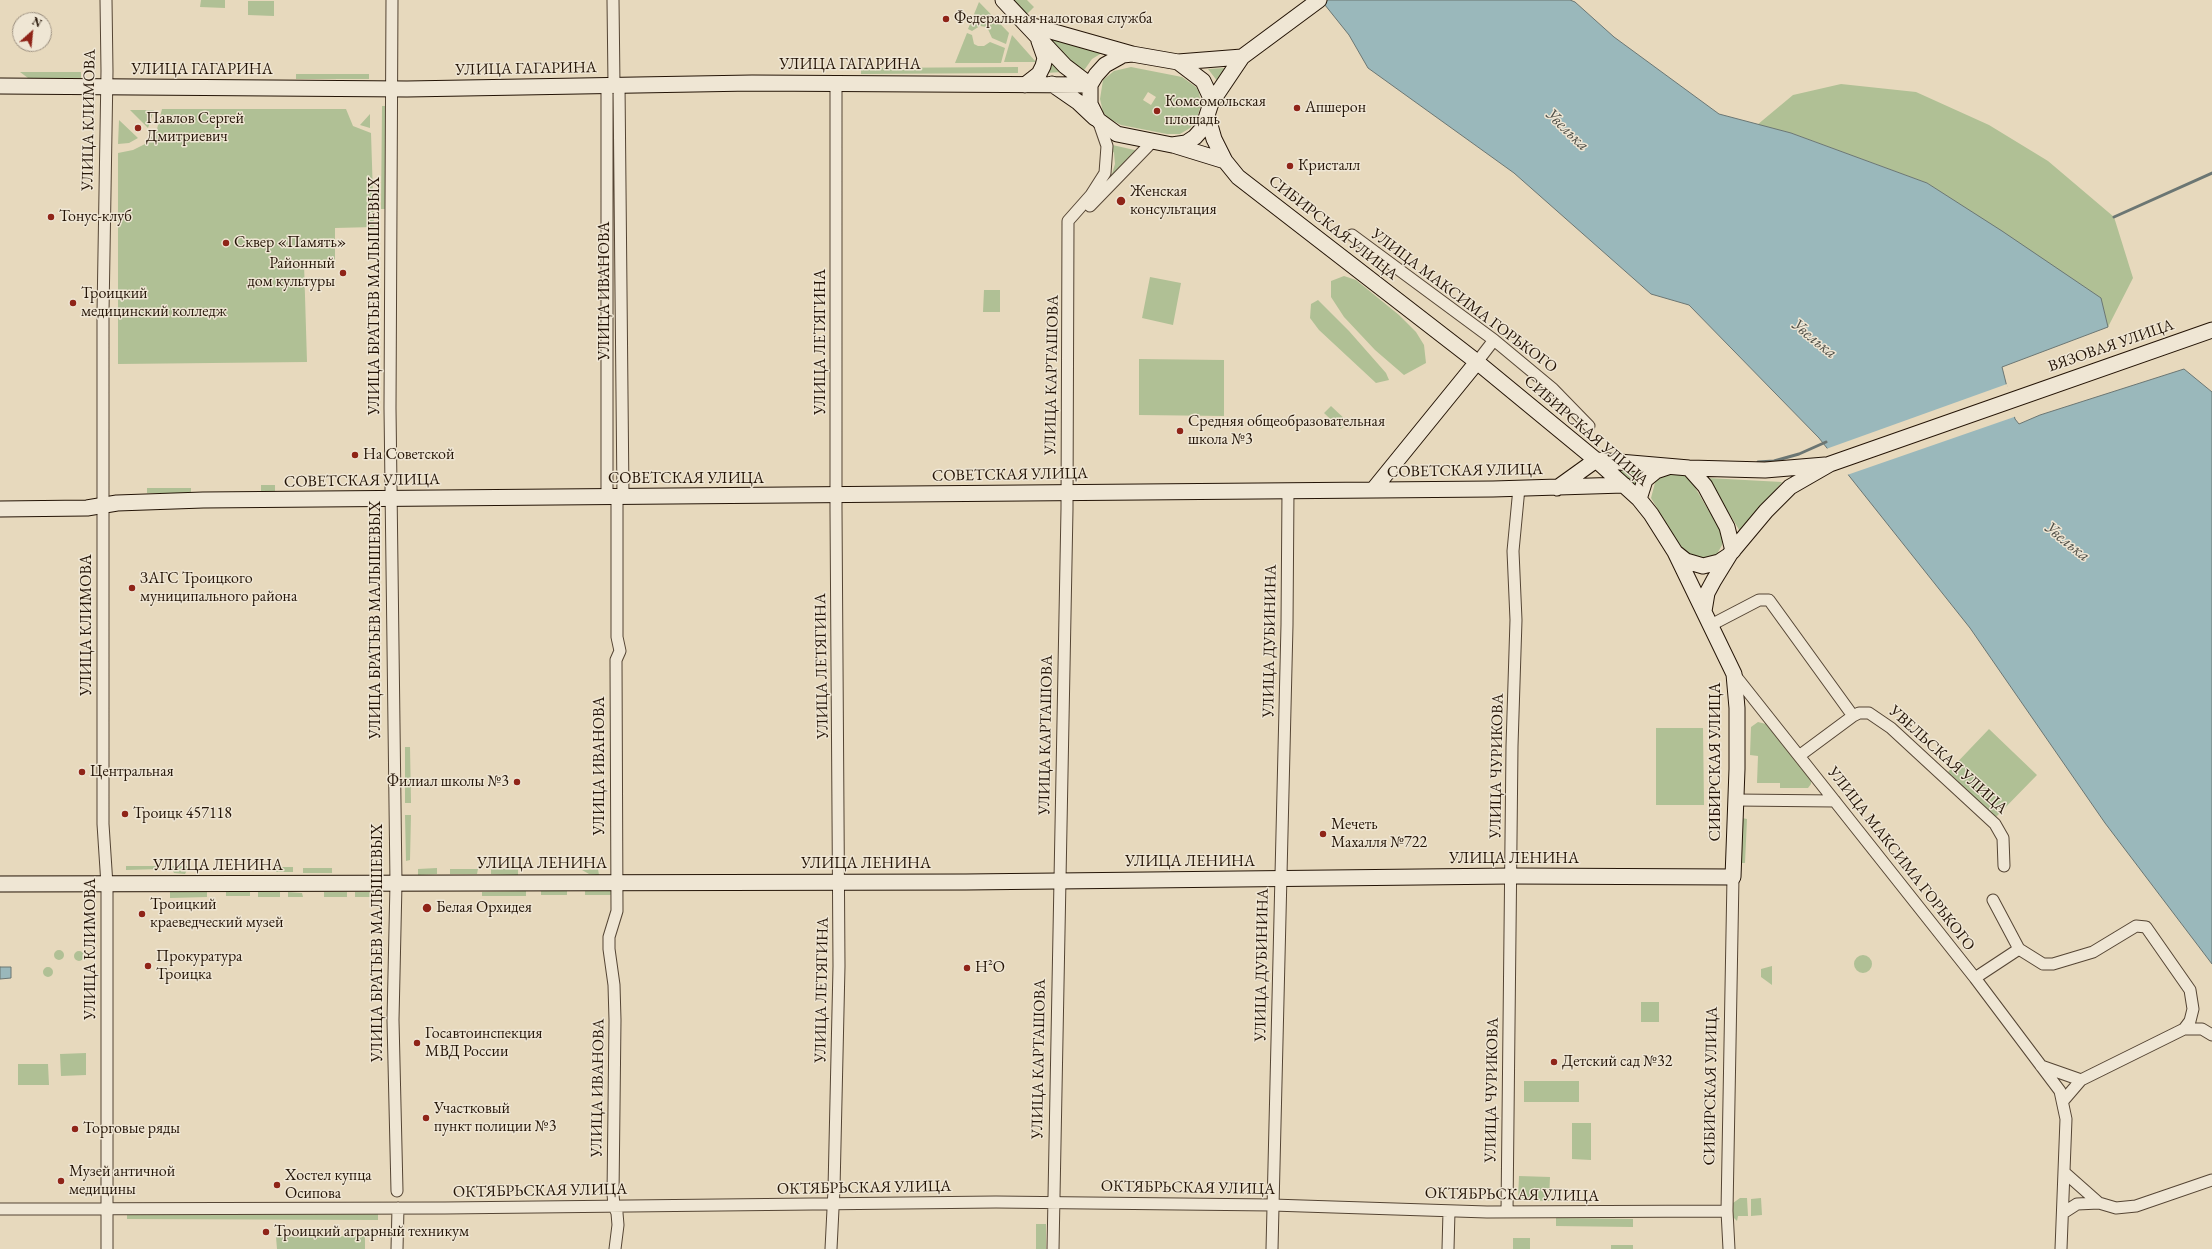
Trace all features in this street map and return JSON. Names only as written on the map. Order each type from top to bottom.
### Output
[{"type":"street","name":"УЛИЦА КЛИМОВА","points":[[106,0],[103,259],[103,824],[107,885],[107,1249]]},
{"type":"street","name":"УЛИЦА БРАТЬЕВ МАЛЫШЕВЫХ","points":[[392,0],[390,408],[394,663],[392,741],[396,883],[393,1020],[397,1191]]},
{"type":"street","name":"УЛИЦА ИВАНОВА","points":[[613,0],[617,637],[620,651],[616,660],[617,911],[609,937],[609,949],[614,985],[615,1020],[614,1206],[617,1212],[618,1225],[615,1249]]},
{"type":"street","points":[[1003,0],[1065,66],[1090,85]]},
{"type":"street","points":[[1211,103],[1242,57],[1315,3]]},
{"type":"street","points":[[1026,24],[1132,54],[1178,62],[1242,57]]},
{"type":"street","points":[[1025,85],[1039,74],[1045,58],[1037,36]]},
{"type":"street","points":[[1068,224],[1091,195],[1105,174],[1107,146],[1098,120],[1090,104],[1090,85],[1105,65],[1123,55],[1132,54]]},
{"type":"street","points":[[1172,145],[1186,142],[1195,137],[1204,128],[1211,103],[1210,96],[1203,82],[1178,62]]},
{"type":"street","name":"УЛИЦА ГАГАРИНА","points":[[0,86],[391,89],[613,84],[1090,85]]},
{"type":"street","name":"УЛИЦА ИВАНОВА","points":[[613,84],[616,497]]},
{"type":"street","name":"УЛИЦА ЛЕТЯГИНА","points":[[831,1249],[834,1204],[838,1046],[839,882],[836,495],[836,84]]},
{"type":"street","points":[[1052,84],[1078,102],[1098,120],[1117,134],[1172,145],[1225,161]]},
{"type":"street","name":"СИБИРСКАЯ УЛИЦА","points":[[1208,118],[1214,139],[1225,161],[1238,177],[1477,362],[1596,460],[1639,499],[1675,552],[1734,674],[1737,708],[1727,1212],[1729,1249]]},
{"type":"street","points":[[1068,224],[1153,141]]},
{"type":"street","name":"УЛИЦА КАРТАШОВА","points":[[1053,1249],[1067,492],[1068,224]]},
{"type":"street","name":"УЛИЦА МАКСИМА ГОРЬКОГО","points":[[1352,236],[1494,340],[1553,389],[1590,426]]},
{"type":"street","name":"ВЯЗОВАЯ УЛИЦА","points":[[1830,464],[2212,330]]},
{"type":"street","points":[[1477,362],[1494,340]]},
{"type":"street","name":"СОВЕТСКАЯ УЛИЦА","points":[[1373,490],[1477,362]]},
{"type":"street","points":[[1596,460],[1689,468],[1765,470],[1830,464]]},
{"type":"street","name":"СОВЕТСКАЯ УЛИЦА","points":[[1556,488],[1596,460]]},
{"type":"street","points":[[1675,552],[1686,561],[1703,566],[1719,562],[1731,552],[1782,494],[1790,487],[1830,464]]},
{"type":"street","points":[[1639,499],[1640,489],[1650,475],[1673,466]]},
{"type":"street","points":[[1689,468],[1705,486],[1727,527],[1731,552],[1707,593],[1704,610]]},
{"type":"street","name":"СОВЕТСКАЯ УЛИЦА","points":[[0,508],[103,506],[117,503],[203,500],[1373,490],[1556,488],[1624,485]]},
{"type":"street","name":"УЛИЦА ЧУРИКОВА","points":[[1507,1212],[1516,620],[1513,551],[1520,488]]},
{"type":"street","name":"УЛИЦА ДУБИНИНА","points":[[1272,1249],[1288,490]]},
{"type":"street","points":[[1711,625],[1758,600],[1769,600],[1853,716],[1799,756]]},
{"type":"street","name":"УЛИЦА МАКСИМА ГОРЬКОГО","points":[[1734,674],[1975,978],[2060,1091],[2066,1119],[2061,1249]]},
{"type":"street","name":"УВЕЛЬСКАЯ УЛИЦА","points":[[1853,716],[1859,713],[1869,713],[1891,728],[1995,824],[2001,830],[2003,838],[2004,866]]},
{"type":"street","points":[[1736,800],[1835,801]]},
{"type":"street","name":"УЛИЦА ЛЕНИНА","points":[[0,884],[107,885],[1280,880],[1511,876],[1733,877]]},
{"type":"street","points":[[1993,900],[2019,949],[2039,963],[2053,964],[2098,950],[2136,926],[2146,927],[2190,990],[2193,1009],[2190,1021],[2184,1029]]},
{"type":"street","points":[[1975,978],[2019,949]]},
{"type":"street","points":[[2063,1101],[2081,1080],[2184,1029],[2202,1028],[2212,1035]]},
{"type":"street","points":[[2041,1066],[2081,1080]]},
{"type":"street","points":[[2064,1172],[2099,1203]]},
{"type":"street","points":[[2063,1213],[2077,1204],[2099,1203],[2116,1208],[2136,1206],[2212,1180]]},
{"type":"street","name":"ОКТЯБРЬСКАЯ УЛИЦА","points":[[0,1209],[398,1208],[1053,1202],[1272,1205],[1507,1212],[1727,1212]]},
{"type":"street","points":[[397,1249],[398,1208]]},
{"type":"street","points":[[1448,1249],[1449,1210]]},
{"type":"green space","points":[[201,0],[225,0],[225,8],[200,7]]},
{"type":"green space","points":[[1013,0],[1027,0],[1034,7],[1027,14]]},
{"type":"green space","points":[[248,1],[274,1],[274,16],[248,15]]},
{"type":"green space","points":[[979,2],[1009,33],[1006,44],[992,38],[987,27],[980,26],[972,31],[968,29]]},
{"type":"green space","points":[[967,33],[972,35],[974,44],[978,46],[984,46],[990,42],[1005,48],[1001,63],[955,63]]},
{"type":"green space","points":[[1039,34],[1110,48],[1092,59],[1080,76]]},
{"type":"green space","points":[[1012,35],[1036,62],[1004,62]]},
{"type":"green space","points":[[1049,57],[1063,72],[1045,73]]},
{"type":"green space","points":[[1018,67],[1018,73],[861,74],[861,68]]},
{"type":"green space","points":[[1131,67],[1182,77],[1196,87],[1199,92],[1201,105],[1197,118],[1190,128],[1180,134],[1167,134],[1121,125],[1108,118],[1103,112],[1100,99],[1103,80],[1114,71]],"holes":[[[1148,92],[1156,97],[1151,105],[1143,100]]]},
{"type":"green space","points":[[1225,68],[1218,82],[1208,69]]},
{"type":"green space","points":[[20,72],[81,72],[81,78],[28,78]]},
{"type":"green space","points":[[296,74],[369,74],[369,79],[296,79]]},
{"type":"green space","points":[[1841,84],[1916,92],[1989,125],[2048,161],[2114,217],[2133,278],[2108,327],[2100,298],[1927,183],[1791,133],[1757,125],[1793,95]]},
{"type":"green space","points":[[382,106],[389,106],[388,209],[381,209]]},
{"type":"green space","name":"Сквер «Память»","points":[[162,109],[346,109],[353,126],[371,133],[374,227],[335,228],[335,263],[304,263],[307,362],[118,364],[118,153],[133,150],[147,143],[157,129]]},
{"type":"green space","points":[[130,110],[154,110],[148,128]]},
{"type":"green space","points":[[370,114],[370,128],[360,125]]},
{"type":"green space","points":[[119,120],[138,138],[129,143],[118,144]]},
{"type":"green space","points":[[1108,144],[1139,151],[1111,177],[1115,164],[1114,153]]},
{"type":"green space","points":[[1344,276],[1356,280],[1399,315],[1416,332],[1424,345],[1426,363],[1404,375],[1375,350],[1344,317],[1331,297],[1331,281]]},
{"type":"green space","points":[[1150,277],[1181,283],[1173,325],[1142,318]]},
{"type":"green space","points":[[984,290],[1000,290],[1000,312],[983,312]]},
{"type":"green space","points":[[1318,300],[1349,331],[1386,373],[1389,380],[1376,383],[1319,330],[1310,318],[1311,304]]},
{"type":"green space","points":[[1139,359],[1224,360],[1224,416],[1139,415]]},
{"type":"green space","points":[[1331,406],[1348,422],[1341,429],[1324,413]]},
{"type":"green space","points":[[1620,467],[1642,474],[1637,490],[1616,470]]},
{"type":"green space","points":[[1675,472],[1685,476],[1693,484],[1723,535],[1722,545],[1717,554],[1711,560],[1686,556],[1651,498],[1656,479]]},
{"type":"green space","points":[[1708,478],[1782,482],[1741,533]]},
{"type":"green space","points":[[261,485],[275,485],[275,493],[261,493]]},
{"type":"green space","points":[[147,488],[191,488],[191,493],[147,493]]},
{"type":"green space","points":[[1758,722],[1766,724],[1811,778],[1811,784],[1808,788],[1780,788],[1780,783],[1757,783],[1758,756],[1750,755],[1751,727]]},
{"type":"green space","points":[[1656,728],[1703,728],[1704,805],[1656,805]]},
{"type":"green space","points":[[1989,729],[2037,775],[1995,818],[1948,772]]},
{"type":"green space","points":[[405,747],[410,747],[411,803],[405,803]]},
{"type":"green space","points":[[405,815],[411,815],[410,860],[406,861]]},
{"type":"green space","points":[[1742,818],[1747,819],[1745,863],[1740,863]]},
{"type":"green space","points":[[126,866],[160,866],[160,869],[126,870]]},
{"type":"green space","points":[[170,866],[189,866],[185,874],[174,873]]},
{"type":"green space","points":[[276,867],[293,867],[293,872],[276,872]]},
{"type":"green space","points":[[303,868],[332,868],[332,873],[303,873]]},
{"type":"green space","points":[[437,868],[437,874],[418,875],[418,869]]},
{"type":"green space","points":[[491,868],[518,869],[518,875],[491,874]]},
{"type":"green space","points":[[450,869],[478,869],[477,874],[450,874]]},
{"type":"green space","points":[[598,869],[599,875],[589,874],[582,870]]},
{"type":"green space","points":[[585,890],[611,891],[611,895],[585,895]]},
{"type":"green space","points":[[170,891],[207,891],[207,897],[170,898]]},
{"type":"green space","points":[[226,891],[250,891],[250,896],[226,896]]},
{"type":"green space","points":[[526,891],[526,896],[482,896],[482,892]]},
{"type":"green space","points":[[541,891],[567,891],[567,895],[541,895]]},
{"type":"green space","points":[[258,892],[280,892],[280,897],[258,897]]},
{"type":"green space","points":[[288,892],[302,893],[303,897],[288,897]]},
{"type":"green space","points":[[324,892],[347,892],[347,897],[324,897]]},
{"type":"green space","points":[[355,892],[380,892],[380,897],[355,897]]},
{"type":"green space","points":[[57,950],[61,950],[63,951],[63,959],[57,960],[54,957],[54,953]]},
{"type":"green space","points":[[77,951],[81,951],[83,952],[83,960],[77,961],[74,958],[74,954]]},
{"type":"green space","points":[[1859,955],[1867,955],[1872,960],[1870,971],[1867,973],[1859,973],[1854,968],[1854,960]]},
{"type":"green space","points":[[1772,966],[1772,985],[1761,977],[1761,969]]},
{"type":"green space","points":[[46,967],[50,967],[52,968],[52,976],[46,977],[43,974],[43,970]]},
{"type":"green space","points":[[1641,1002],[1659,1002],[1659,1022],[1641,1022]]},
{"type":"green space","points":[[86,1053],[86,1075],[61,1076],[60,1054]]},
{"type":"green space","points":[[18,1064],[48,1064],[49,1085],[18,1085]]},
{"type":"green space","points":[[1524,1081],[1579,1081],[1579,1102],[1524,1102]]},
{"type":"green space","points":[[1572,1123],[1591,1123],[1591,1160],[1572,1159]]},
{"type":"green space","points":[[1519,1176],[1550,1177],[1549,1201],[1518,1200]]},
{"type":"green space","points":[[1740,1198],[1747,1198],[1748,1216],[1738,1216],[1737,1221],[1733,1217],[1733,1203]]},
{"type":"green space","points":[[1761,1198],[1762,1215],[1751,1216],[1751,1199]]},
{"type":"green space","points":[[127,1214],[378,1214],[378,1220],[127,1219]]},
{"type":"green space","points":[[1556,1218],[1633,1219],[1633,1227],[1556,1226]]},
{"type":"green space","points":[[1036,1224],[1046,1224],[1046,1249],[1036,1249]]},
{"type":"green space","points":[[365,1236],[365,1249],[277,1249],[276,1237]]},
{"type":"green space","points":[[1513,1238],[1530,1238],[1530,1249],[1513,1249]]},
{"type":"green space","points":[[1611,1245],[1633,1245],[1633,1249],[1611,1249]]},
{"type":"water","name":"Увелька","points":[[1321,0],[1570,0],[1575,2],[1614,37],[1719,114],[1791,133],[1927,183],[2002,231],[2101,298],[2108,327],[2002,367],[2015,419],[2019,424],[2040,415],[2184,369],[2212,392],[2212,964],[2105,823],[1970,628],[1819,438],[1689,305],[1651,294],[1514,173],[1368,68],[1349,35]]},
{"type":"water","points":[[0,967],[11,967],[11,978],[0,979]]},
{"type":"pier","points":[[2007,384],[2017,416],[1847,475],[1826,449]]},
{"type":"waterway","points":[[2114,217],[2212,173]]},
{"type":"waterway","points":[[1759,466],[1758,462],[1774,461],[1799,454],[1826,442]]},
{"type":"place","name":"Федеральная налоговая служба","points":[[946,19]]},
{"type":"place","name":"Апшерон","points":[[1297,108]]},
{"type":"place","name":"Комсомольская площадь","points":[[1157,111]]},
{"type":"place","name":"Павлов Сергей Дмитриевич","points":[[138,128]]},
{"type":"place","name":"Кристалл","points":[[1290,166]]},
{"type":"place","name":"Женская консультация","points":[[1121,201]]},
{"type":"place","name":"Тонус-клуб","points":[[51,217]]},
{"type":"place","name":"Сквер «Память»","points":[[226,243]]},
{"type":"place","name":"Районный дом культуры","points":[[343,273]]},
{"type":"place","name":"Троицкий медицинский колледж","points":[[73,303]]},
{"type":"place","name":"Средняя общеобразовательная школа №3","points":[[1180,431]]},
{"type":"place","name":"На Советской","points":[[355,455]]},
{"type":"place","name":"ЗАГС Троицкого муниципального района","points":[[132,588]]},
{"type":"place","name":"Центральная","points":[[82,772]]},
{"type":"place","name":"Филиал школы №3","points":[[517,782]]},
{"type":"place","name":"Троицк 457118","points":[[125,814]]},
{"type":"place","name":"Мечеть Махалля №722","points":[[1323,834]]},
{"type":"place","name":"Белая Орхидея","points":[[427,908]]},
{"type":"place","name":"Троицкий краеведческий музей","points":[[142,914]]},
{"type":"place","name":"Прокуратура Троицка","points":[[148,966]]},
{"type":"place","name":"H²O","points":[[967,968]]},
{"type":"place","name":"Госавтоинспекция МВД России","points":[[417,1043]]},
{"type":"place","name":"Детский сад №32","points":[[1554,1062]]},
{"type":"place","name":"Участковый пункт полиции №3","points":[[426,1118]]},
{"type":"place","name":"Торговые ряды","points":[[75,1129]]},
{"type":"place","name":"Музей античной медицины","points":[[61,1181]]},
{"type":"place","name":"Хостел купца Осипова","points":[[277,1185]]},
{"type":"place","name":"Троицкий аграрный техникум","points":[[266,1232]]}]
